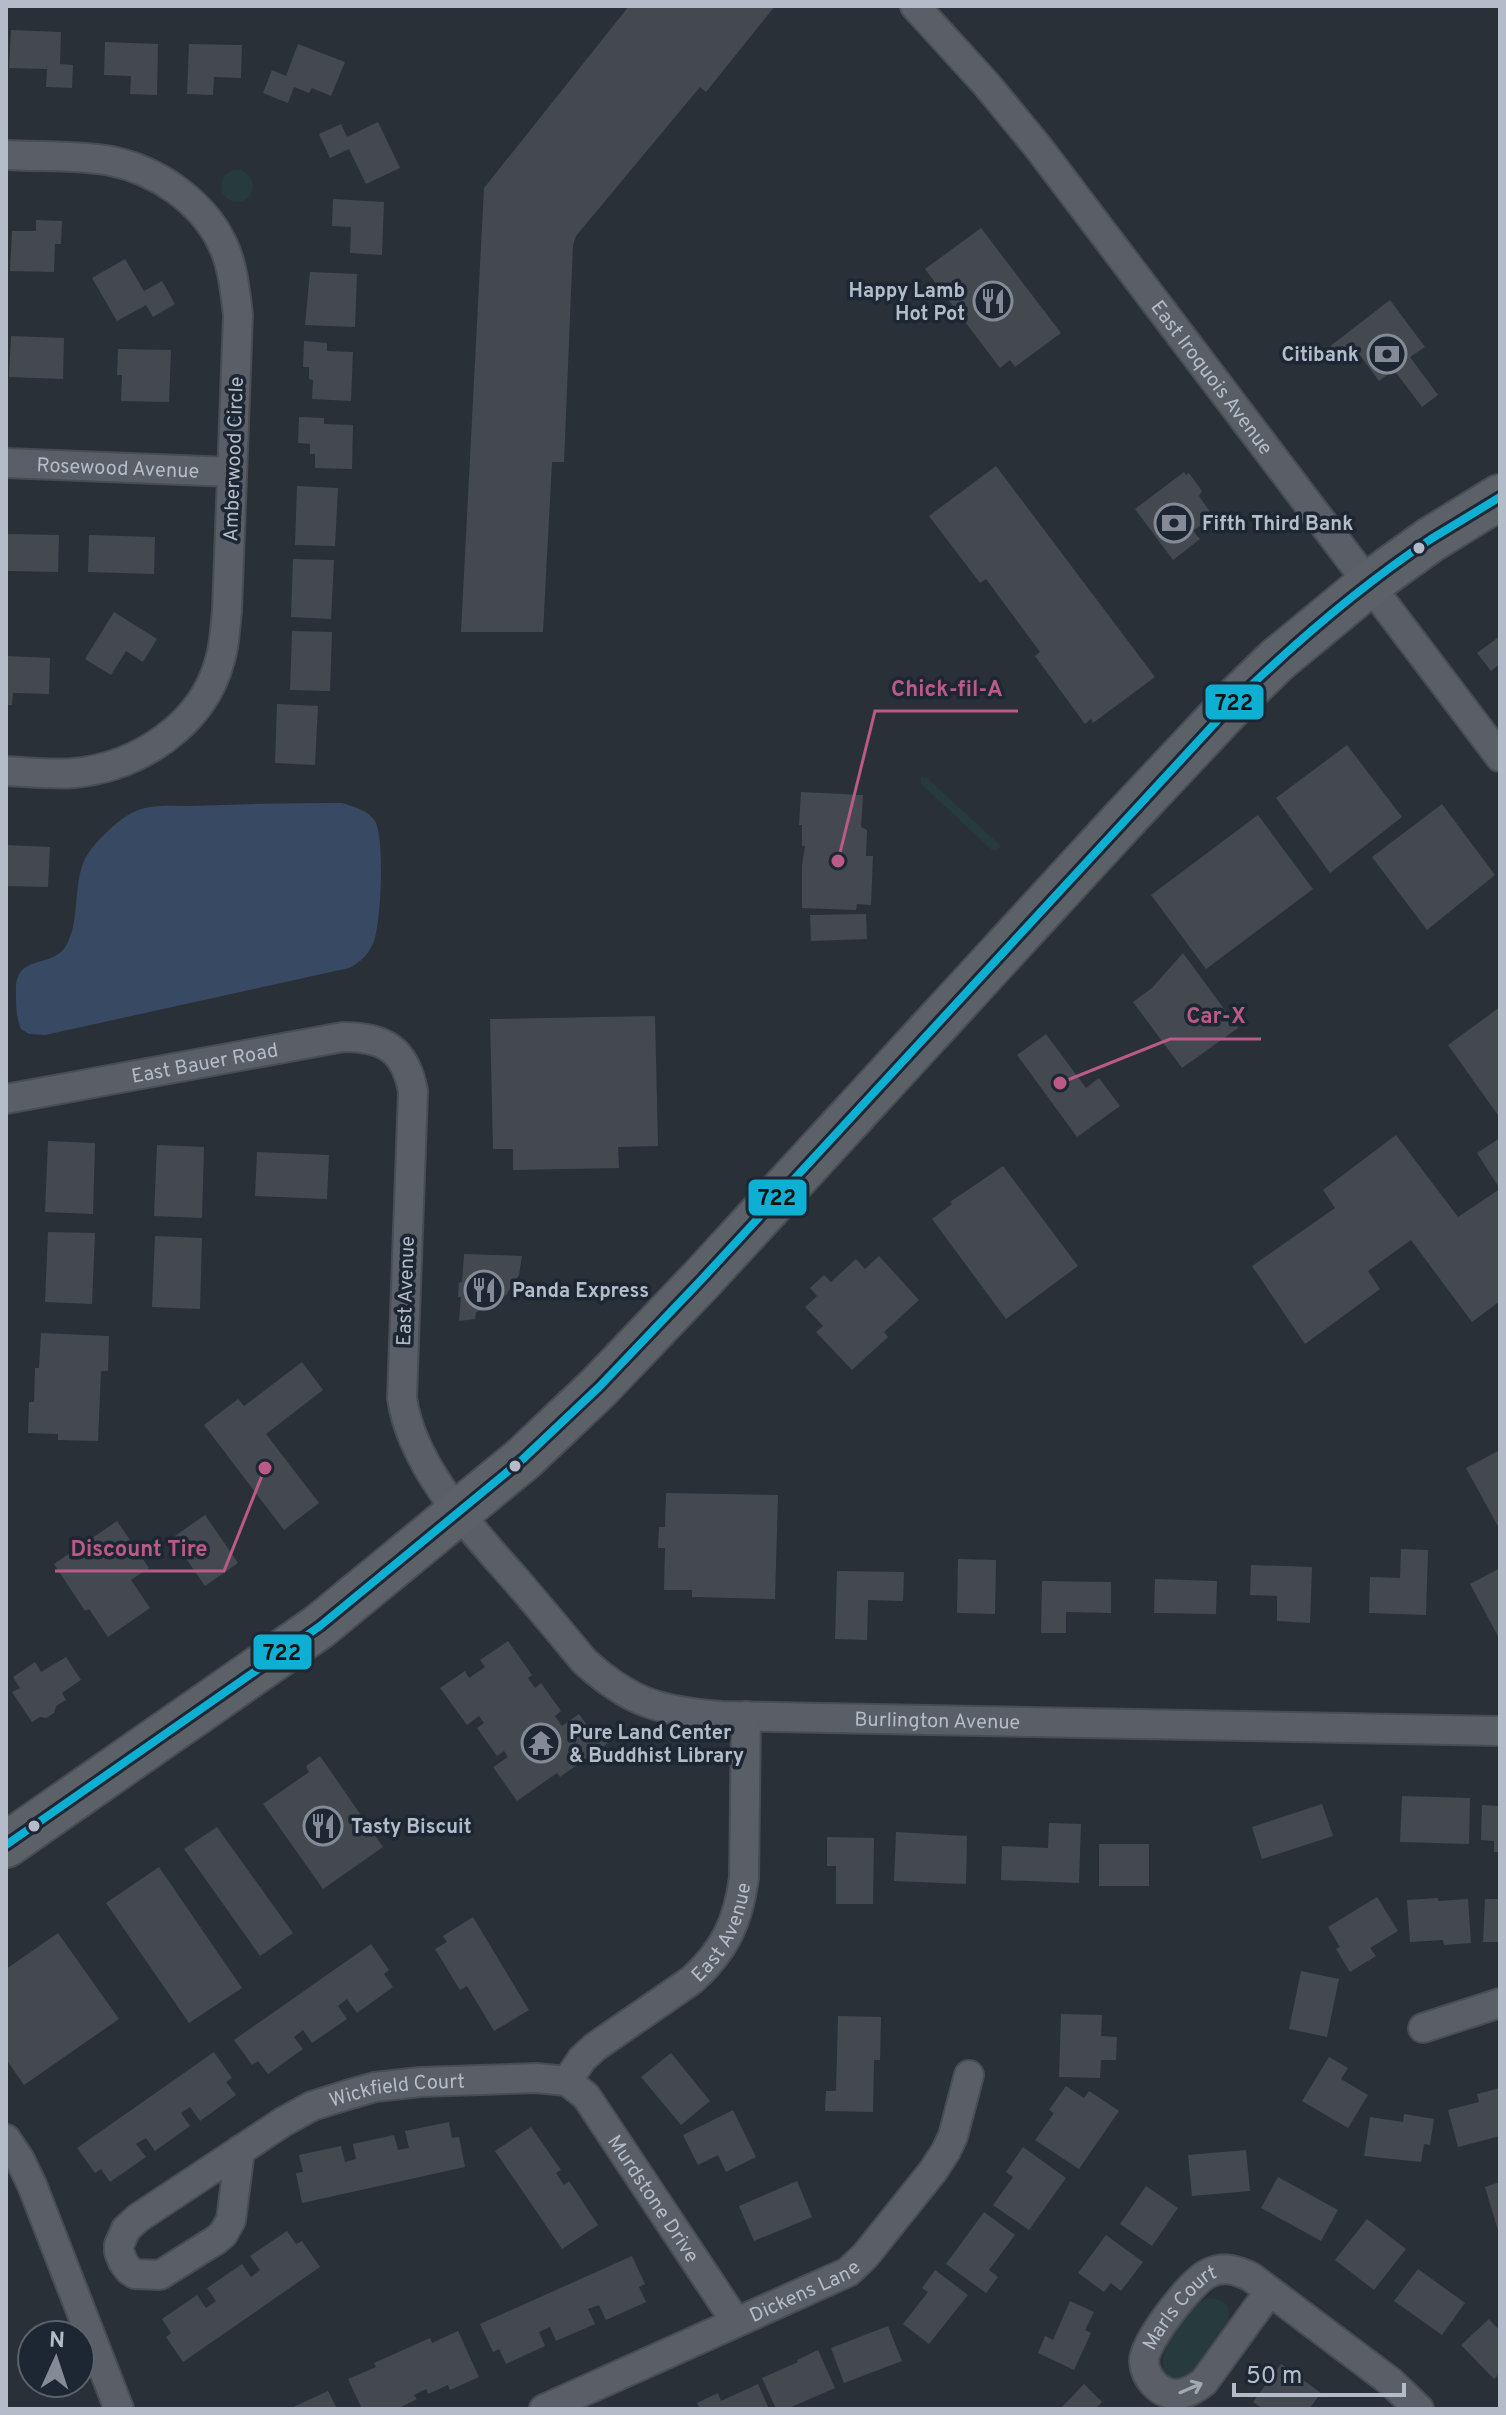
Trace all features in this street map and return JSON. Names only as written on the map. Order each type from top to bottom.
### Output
[{"type":"main road","points":[[6,1845],[310,1634],[523,1459],[599,1387],[692,1290],[1239,697],[1277,660],[1369,584],[1430,540],[1500,497]]},
{"type":"street","name":"East Iroquois Avenue","points":[[915,6],[1038,147],[1500,757]]},
{"type":"street","name":"Amberwood Circle","points":[[6,155],[114,162],[155,177],[187,197],[207,219],[222,243],[233,276],[238,315],[227,611],[221,659],[213,679],[193,712],[168,737],[143,754],[107,768],[72,773],[6,771]]},
{"type":"street","name":"Rosewood Avenue","points":[[6,463],[231,472]]},
{"type":"street","name":"East Bauer Road","points":[[6,1099],[343,1037],[367,1037],[400,1056]]},
{"type":"street","name":"East Avenue","points":[[400,1056],[409,1071],[413,1091],[402,1398],[405,1418],[424,1462],[460,1513]]},
{"type":"street","name":"Burlington Avenue","points":[[460,1513],[584,1661],[607,1681],[655,1706],[678,1712],[746,1716],[1500,1731]]},
{"type":"street","name":"East Avenue","points":[[567,2081],[582,2059],[595,2047],[692,1980],[706,1967],[732,1930],[744,1878],[746,1716]]},
{"type":"street","points":[[1423,2028],[1500,2003]]},
{"type":"street","name":"Dickens Lane","points":[[544,2409],[848,2272],[865,2256],[946,2151],[969,2075]]},
{"type":"street","name":"Wickfield Court","points":[[240,2150],[231,2220],[223,2234],[160,2275],[142,2276],[129,2270],[119,2252],[121,2237],[138,2218],[240,2150],[283,2122],[312,2106],[375,2087],[420,2082],[536,2078],[567,2081]]},
{"type":"street","name":"Murdstone Drive","points":[[567,2081],[586,2096],[736,2322]]},
{"type":"street","points":[[6,2139],[32,2185],[119,2409]]},
{"type":"street","name":"Marls Court","points":[[1269,2292],[1204,2382],[1191,2391],[1176,2394],[1156,2387],[1144,2362],[1154,2335],[1197,2280],[1209,2273],[1232,2269],[1251,2277],[1391,2382],[1419,2409]]},
{"type":"green space","points":[[237,170],[248,175],[253,186],[248,197],[237,202],[226,197],[221,186],[226,175]]},
{"type":"green space","points":[[921,777],[927,778],[1000,848],[992,850],[920,783]]},
{"type":"green space","points":[[1214,2298],[1228,2306],[1229,2324],[1190,2377],[1167,2377],[1163,2358],[1171,2338],[1197,2303]]},
{"type":"water","points":[[342,803],[372,817],[380,844],[379,917],[370,950],[357,963],[349,968],[45,1035],[29,1034],[21,1029],[16,993],[21,971],[53,957],[67,944],[74,924],[84,861],[99,840],[122,819],[136,811],[156,806]]},
{"type":"building","points":[[629,6],[775,6],[706,92],[700,87],[576,236],[573,245],[564,462],[552,462],[543,632],[461,632],[484,188]]},
{"type":"building","points":[[11,30],[61,32],[60,64],[73,65],[72,88],[46,87],[47,69],[9,68]]},
{"type":"building","points":[[105,42],[158,44],[157,95],[130,94],[131,76],[104,75]]},
{"type":"building","points":[[189,44],[242,45],[241,78],[214,77],[213,95],[187,94]]},
{"type":"building","points":[[298,44],[345,62],[331,96],[312,88],[309,93],[294,87],[288,103],[263,93],[272,70],[286,76]]},
{"type":"building","points":[[378,122],[400,168],[366,184],[349,149],[330,158],[319,134],[341,124],[347,137]]},
{"type":"building","points":[[333,199],[384,202],[382,255],[350,253],[351,227],[332,226]]},
{"type":"building","points":[[36,220],[62,221],[61,244],[55,244],[54,272],[10,271],[12,231],[36,231]]},
{"type":"building","name":"Happy Lamb Hot Pot","points":[[981,228],[1061,333],[1015,367],[1010,360],[1000,368],[925,269]]},
{"type":"building","points":[[125,259],[144,291],[162,281],[175,304],[153,317],[146,305],[117,321],[92,278]]},
{"type":"building","points":[[310,272],[357,274],[355,327],[305,325]]},
{"type":"building","name":"Citibank","points":[[1390,300],[1425,347],[1410,357],[1438,395],[1422,407],[1394,370],[1379,381],[1357,351],[1341,363],[1329,347]]},
{"type":"building","points":[[11,336],[64,338],[63,379],[9,377]]},
{"type":"building","points":[[304,341],[327,343],[327,351],[353,352],[351,401],[312,399],[313,380],[309,379],[309,367],[303,367]]},
{"type":"building","points":[[118,349],[171,350],[169,402],[121,401],[122,375],[117,375]]},
{"type":"building","points":[[299,417],[324,418],[324,424],[353,425],[352,469],[315,468],[315,454],[310,454],[310,444],[298,443]]},
{"type":"building","points":[[996,466],[1155,677],[1093,723],[1091,719],[1085,724],[1035,656],[1040,652],[986,579],[980,583],[929,516]]},
{"type":"building","name":"Fifth Third Bank","points":[[1184,472],[1186,475],[1189,473],[1202,491],[1199,496],[1213,516],[1193,531],[1200,539],[1173,560],[1135,509]]},
{"type":"building","points":[[297,486],[338,488],[335,546],[295,545]]},
{"type":"building","points":[[6,534],[59,535],[58,572],[6,571]]},
{"type":"building","points":[[89,535],[155,537],[154,574],[88,572]]},
{"type":"building","points":[[293,559],[334,560],[331,619],[291,617]]},
{"type":"building","points":[[114,612],[157,639],[143,662],[126,651],[111,675],[85,659]]},
{"type":"building","points":[[292,631],[332,632],[330,691],[290,690]]},
{"type":"building","points":[[1500,636],[1500,664],[1491,671],[1477,653]]},
{"type":"building","points":[[6,656],[50,658],[49,694],[13,693],[12,705],[6,705]]},
{"type":"building","points":[[277,704],[318,706],[315,765],[275,763]]},
{"type":"building","points":[[1347,745],[1402,817],[1330,873],[1276,798]]},
{"type":"building","points":[[801,792],[863,795],[861,827],[867,830],[866,856],[873,856],[871,905],[857,904],[856,910],[802,908],[805,846],[802,846],[802,825],[799,825]]},
{"type":"building","points":[[1442,804],[1495,875],[1427,930],[1372,857]]},
{"type":"building","points":[[1258,815],[1313,889],[1206,969],[1151,895]]},
{"type":"building","points":[[6,845],[50,847],[48,887],[6,886]]},
{"type":"building","points":[[866,914],[867,939],[811,941],[810,915]]},
{"type":"building","points":[[1183,953],[1238,1028],[1182,1068],[1133,1002],[1152,988]]},
{"type":"building","points":[[1500,1007],[1500,1118],[1448,1045]]},
{"type":"building","points":[[655,1016],[658,1146],[618,1147],[619,1168],[513,1170],[513,1149],[493,1149],[490,1019]]},
{"type":"building","points":[[1046,1034],[1086,1088],[1099,1078],[1120,1106],[1077,1137],[1017,1055]]},
{"type":"building","points":[[1396,1135],[1458,1217],[1500,1189],[1500,1301],[1472,1322],[1411,1240],[1368,1271],[1380,1289],[1305,1344],[1252,1266],[1335,1208],[1323,1190]]},
{"type":"building","points":[[1500,1138],[1500,1189],[1477,1153]]},
{"type":"building","points":[[48,1141],[95,1143],[93,1214],[45,1212]]},
{"type":"building","points":[[157,1145],[204,1147],[202,1218],[154,1216]]},
{"type":"building","points":[[257,1152],[329,1155],[327,1199],[255,1196]]},
{"type":"building","points":[[1003,1166],[1078,1266],[1006,1319],[932,1219],[952,1204],[950,1202]]},
{"type":"building","points":[[48,1232],[95,1233],[92,1304],[45,1302]]},
{"type":"building","points":[[155,1236],[202,1238],[200,1309],[152,1307]]},
{"type":"building","name":"Panda Express","points":[[464,1254],[522,1256],[519,1275],[506,1295],[476,1312],[475,1319],[459,1321],[459,1283],[462,1282]]},
{"type":"building","points":[[879,1256],[919,1300],[884,1332],[888,1337],[852,1370],[816,1332],[823,1326],[805,1307],[817,1296],[810,1288],[824,1275],[831,1282],[856,1259],[865,1269]]},
{"type":"building","points":[[41,1333],[109,1336],[108,1371],[101,1371],[98,1441],[58,1440],[58,1434],[28,1433],[29,1402],[34,1402],[35,1368],[39,1368]]},
{"type":"building","points":[[302,1362],[323,1390],[266,1434],[319,1503],[284,1530],[204,1425],[238,1399],[244,1406]]},
{"type":"building","points":[[1500,1450],[1500,1530],[1466,1468]]},
{"type":"building","points":[[666,1493],[778,1495],[775,1599],[692,1597],[692,1590],[664,1590],[665,1548],[658,1548],[659,1527],[665,1527]]},
{"type":"building","points":[[205,1515],[238,1563],[205,1586],[172,1538]]},
{"type":"building","points":[[117,1521],[149,1568],[131,1580],[150,1608],[108,1637],[89,1609],[85,1611],[54,1564]]},
{"type":"building","points":[[1401,1549],[1428,1550],[1426,1615],[1369,1613],[1370,1577],[1400,1578]]},
{"type":"building","points":[[958,1559],[996,1560],[995,1614],[957,1613]]},
{"type":"building","points":[[1251,1565],[1312,1567],[1310,1623],[1277,1621],[1277,1596],[1250,1595]]},
{"type":"building","points":[[1500,1568],[1500,1640],[1470,1584]]},
{"type":"building","points":[[837,1571],[904,1572],[903,1601],[868,1600],[867,1640],[835,1639]]},
{"type":"building","points":[[1155,1579],[1217,1581],[1216,1614],[1154,1613]]},
{"type":"building","points":[[1042,1581],[1111,1582],[1111,1613],[1066,1612],[1066,1633],[1041,1633]]},
{"type":"building","points":[[508,1641],[532,1675],[528,1678],[535,1688],[541,1683],[561,1711],[555,1716],[562,1726],[579,1714],[593,1734],[599,1729],[608,1743],[560,1777],[557,1773],[517,1801],[493,1767],[508,1757],[504,1751],[497,1756],[477,1728],[484,1723],[479,1716],[467,1725],[440,1688],[465,1671],[469,1678],[485,1667],[480,1660]]},
{"type":"building","points":[[66,1657],[81,1680],[62,1693],[66,1700],[56,1706],[54,1713],[32,1722],[12,1692],[20,1688],[13,1677],[35,1662],[41,1672]]},
{"type":"building","name":"Tasty Biscuit","points":[[320,1756],[383,1847],[323,1889],[263,1804],[309,1772],[306,1766]]},
{"type":"building","points":[[1402,1796],[1470,1798],[1469,1844],[1400,1842]]},
{"type":"building","points":[[1322,1804],[1333,1836],[1262,1859],[1252,1827]]},
{"type":"building","points":[[1482,1805],[1500,1806],[1500,1852],[1494,1852],[1494,1841],[1481,1840]]},
{"type":"building","points":[[1049,1823],[1081,1824],[1079,1883],[1001,1880],[1002,1846],[1048,1848]]},
{"type":"building","points":[[217,1827],[293,1933],[260,1956],[184,1849]]},
{"type":"building","points":[[896,1832],[967,1836],[966,1884],[894,1881]]},
{"type":"building","points":[[827,1837],[874,1838],[873,1904],[836,1904],[836,1866],[827,1866]]},
{"type":"building","points":[[1099,1844],[1149,1844],[1149,1886],[1099,1886]]},
{"type":"building","points":[[159,1867],[242,1988],[189,2023],[106,1903]]},
{"type":"building","points":[[1377,1897],[1398,1931],[1370,1948],[1376,1956],[1350,1972],[1336,1949],[1340,1947],[1328,1927]]},
{"type":"building","points":[[1438,1898],[1438,1901],[1468,1899],[1471,1943],[1444,1945],[1443,1940],[1410,1942],[1407,1900]]},
{"type":"building","points":[[1485,1899],[1500,1899],[1500,1942],[1483,1942]]},
{"type":"building","points":[[473,1917],[529,2010],[494,2031],[467,1986],[460,1990],[435,1949],[447,1942],[443,1936]]},
{"type":"building","points":[[58,1933],[119,2019],[24,2085],[6,2059],[6,1969]]},
{"type":"building","points":[[371,1944],[389,1970],[384,1974],[393,1987],[357,2013],[347,1999],[338,2006],[347,2019],[312,2043],[303,2030],[294,2037],[303,2049],[268,2074],[258,2061],[252,2065],[234,2040]]},
{"type":"building","points":[[1301,1971],[1339,1979],[1327,2037],[1289,2029]]},
{"type":"building","points":[[1061,2014],[1102,2015],[1101,2036],[1117,2037],[1116,2060],[1101,2060],[1100,2078],[1059,2077]]},
{"type":"building","points":[[838,2016],[881,2017],[880,2060],[874,2060],[873,2112],[825,2111],[826,2091],[836,2091]]},
{"type":"building","points":[[214,2052],[232,2078],[226,2082],[236,2095],[200,2121],[190,2107],[181,2113],[190,2126],[155,2151],[146,2138],[136,2144],[146,2157],[110,2182],[101,2169],[95,2173],[77,2148]]},
{"type":"building","points":[[671,2053],[710,2101],[681,2125],[641,2077]]},
{"type":"building","points":[[1329,2057],[1348,2068],[1341,2079],[1368,2095],[1348,2128],[1302,2101]]},
{"type":"building","points":[[1066,2086],[1084,2098],[1089,2091],[1119,2111],[1079,2169],[1035,2140],[1054,2113],[1049,2110]]},
{"type":"building","points":[[1500,2088],[1500,2136],[1458,2147],[1448,2110],[1479,2102],[1477,2094]]},
{"type":"building","points":[[733,2110],[756,2157],[726,2172],[718,2155],[698,2165],[683,2135]]},
{"type":"building","points":[[1404,2114],[1434,2119],[1430,2145],[1424,2144],[1421,2162],[1364,2156],[1370,2117],[1403,2122]]},
{"type":"building","points":[[449,2122],[452,2138],[459,2137],[465,2167],[302,2203],[296,2173],[303,2172],[299,2155],[341,2146],[345,2162],[356,2159],[353,2144],[394,2135],[398,2150],[409,2148],[405,2131]]},
{"type":"building","points":[[531,2127],[561,2170],[556,2173],[564,2185],[569,2181],[598,2225],[562,2249],[495,2151]]},
{"type":"building","points":[[1023,2147],[1066,2178],[1029,2230],[993,2205],[1013,2177],[1006,2172]]},
{"type":"building","points":[[1246,2150],[1250,2191],[1192,2196],[1188,2155]]},
{"type":"building","points":[[1278,2177],[1338,2210],[1321,2241],[1261,2208]]},
{"type":"building","points":[[797,2181],[812,2217],[754,2241],[739,2206]]},
{"type":"building","points":[[1500,2182],[1500,2234],[1499,2234],[1485,2187]]},
{"type":"building","points":[[1146,2186],[1178,2208],[1152,2246],[1120,2224]]},
{"type":"building","points":[[984,2212],[1015,2235],[989,2270],[998,2277],[986,2293],[946,2264]]},
{"type":"building","points":[[1367,2219],[1406,2249],[1374,2290],[1335,2260]]},
{"type":"building","points":[[287,2231],[296,2244],[302,2241],[320,2267],[183,2362],[166,2337],[171,2333],[162,2319],[197,2295],[206,2308],[216,2301],[207,2288],[242,2264],[251,2277],[260,2270],[250,2256]]},
{"type":"building","points":[[1106,2235],[1143,2262],[1121,2291],[1111,2283],[1104,2292],[1078,2273]]},
{"type":"building","points":[[632,2256],[645,2284],[639,2287],[646,2302],[606,2320],[599,2305],[588,2309],[595,2324],[556,2341],[550,2327],[539,2332],[545,2346],[506,2364],[499,2349],[493,2352],[480,2324]]},
{"type":"building","points":[[1418,2269],[1465,2303],[1442,2335],[1394,2301]]},
{"type":"building","points":[[935,2270],[968,2295],[929,2344],[903,2324],[928,2292],[922,2288]]},
{"type":"building","points":[[1070,2301],[1094,2312],[1085,2330],[1091,2333],[1074,2370],[1038,2353],[1045,2336],[1053,2340]]},
{"type":"building","points":[[1489,2319],[1500,2331],[1500,2373],[1494,2379],[1461,2345]]},
{"type":"building","points":[[888,2326],[902,2361],[844,2383],[831,2348]]},
{"type":"building","points":[[458,2331],[479,2377],[450,2390],[448,2385],[428,2394],[426,2389],[414,2395],[417,2399],[397,2409],[362,2409],[348,2379],[376,2367],[374,2363],[430,2338],[432,2343]]},
{"type":"building","points":[[818,2350],[835,2388],[787,2409],[776,2409],[762,2378]]},
{"type":"building","points":[[1281,2364],[1321,2393],[1309,2409],[1263,2409],[1253,2402]]},
{"type":"building","points":[[758,2384],[769,2409],[700,2409],[697,2403],[718,2393],[721,2401]]},
{"type":"building","points":[[1084,2384],[1102,2402],[1095,2409],[1060,2409]]},
{"type":"building","points":[[328,2391],[337,2409],[289,2409]]},
{"type":"transit line","name":"722","points":[[6,1845],[320,1626],[523,1459],[599,1387],[702,1279],[1239,697],[1355,594],[1431,539],[1500,497]]},
{"type":"place","name":"Happy Lamb Hot Pot","points":[[993,301]]},
{"type":"place","name":"Citibank","points":[[1387,354]]},
{"type":"place","name":"Fifth Third Bank","points":[[1174,523]]},
{"type":"place","name":"Chick-fil-A","points":[[838,861]]},
{"type":"place","name":"Car-X","points":[[1060,1083]]},
{"type":"place","name":"Panda Express","points":[[484,1290]]},
{"type":"place","name":"Discount Tire","points":[[265,1468]]},
{"type":"place","name":"Pure Land Center & Buddhist Library","points":[[541,1743]]},
{"type":"place","name":"Tasty Biscuit","points":[[323,1826]]}]
